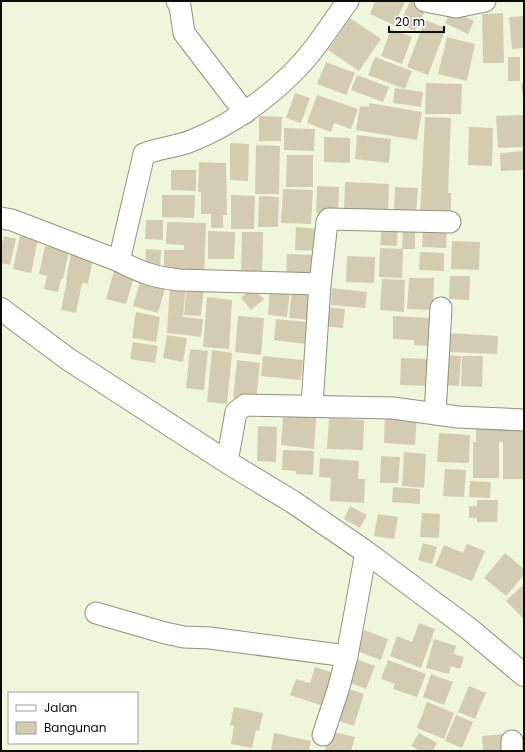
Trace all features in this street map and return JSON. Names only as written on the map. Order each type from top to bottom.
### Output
[{"type":"street","points":[[177,1],[180,6],[184,33],[244,113]]},
{"type":"street","points":[[119,261],[144,155],[191,141],[244,113],[265,98],[304,61],[348,1]]},
{"type":"street","points":[[425,1],[456,7],[485,1]]},
{"type":"street","points":[[1,218],[12,220],[119,261],[140,272],[158,278],[179,280],[320,284]]},
{"type":"street","points":[[312,405],[320,284],[327,222],[329,219],[450,222]]},
{"type":"street","points":[[435,414],[441,308]]},
{"type":"street","points":[[1,310],[68,359],[227,462],[293,502],[366,552],[468,628],[524,675]]},
{"type":"street","points":[[227,462],[236,412],[245,404],[393,408],[458,417],[524,420]]},
{"type":"street","points":[[323,735],[338,690],[347,656],[366,552]]},
{"type":"street","points":[[96,612],[165,633],[184,637],[210,638],[347,656]]},
{"type":"building","points":[[375,1],[405,2],[394,25],[370,14]]},
{"type":"building","points":[[410,1],[415,1],[427,7],[415,31],[400,24]]},
{"type":"building","points":[[451,10],[474,21],[468,34],[445,23]]},
{"type":"building","points":[[503,13],[504,63],[483,63],[482,14]]},
{"type":"building","points":[[524,16],[524,48],[512,49],[509,17]]},
{"type":"building","points":[[350,18],[381,39],[359,71],[328,50]]},
{"type":"building","points":[[425,20],[446,28],[428,75],[407,67]]},
{"type":"building","points":[[391,29],[412,37],[402,64],[381,56]]},
{"type":"building","points":[[447,37],[475,44],[467,81],[438,74]]},
{"type":"building","points":[[375,57],[412,71],[405,89],[368,75]]},
{"type":"building","points":[[508,57],[520,57],[520,81],[508,81]]},
{"type":"building","points":[[326,62],[355,73],[346,95],[317,84]]},
{"type":"building","points":[[357,75],[389,87],[383,102],[351,90]]},
{"type":"building","points":[[426,83],[462,84],[461,114],[425,114]]},
{"type":"building","points":[[524,83],[524,98],[523,98],[521,84]]},
{"type":"building","points":[[395,88],[423,92],[421,107],[393,103]]},
{"type":"building","points":[[295,93],[310,98],[301,123],[286,118]]},
{"type":"building","points":[[317,95],[358,109],[351,129],[334,123],[331,132],[307,123]]},
{"type":"building","points":[[369,103],[422,112],[417,140],[356,130],[360,106],[369,107]]},
{"type":"building","points":[[523,115],[524,147],[498,148],[496,116]]},
{"type":"building","points":[[259,116],[282,117],[281,141],[259,141]]},
{"type":"building","points":[[425,117],[451,118],[448,193],[451,193],[451,217],[420,215]]},
{"type":"building","points":[[469,127],[493,128],[492,166],[468,165]]},
{"type":"building","points":[[284,128],[315,129],[314,151],[284,150]]},
{"type":"building","points":[[357,135],[391,139],[389,163],[355,159]]},
{"type":"building","points":[[324,137],[350,138],[350,163],[324,162]]},
{"type":"building","points":[[230,143],[249,144],[248,181],[230,180]]},
{"type":"building","points":[[256,145],[280,146],[279,194],[255,194]]},
{"type":"building","points":[[524,151],[524,170],[501,171],[500,153]]},
{"type":"building","points":[[287,155],[313,155],[313,187],[286,187]]},
{"type":"building","points":[[199,162],[226,163],[227,215],[223,215],[223,228],[211,228],[211,214],[201,214],[201,192],[198,192]]},
{"type":"building","points":[[171,170],[196,170],[196,191],[171,190]]},
{"type":"building","points":[[345,182],[389,184],[388,212],[344,209]]},
{"type":"building","points":[[317,186],[339,187],[338,214],[316,213]]},
{"type":"building","points":[[395,187],[418,188],[416,214],[394,213]]},
{"type":"building","points":[[283,189],[313,190],[311,224],[281,223]]},
{"type":"building","points":[[162,195],[195,195],[194,218],[162,217]]},
{"type":"building","points":[[231,195],[255,196],[254,229],[231,229]]},
{"type":"building","points":[[259,196],[279,197],[278,227],[258,227]]},
{"type":"building","points":[[146,220],[163,220],[163,240],[145,239]]},
{"type":"building","points":[[167,222],[206,223],[204,277],[164,274],[164,250],[184,250],[184,245],[166,244]]},
{"type":"building","points":[[382,224],[398,225],[397,246],[380,245]]},
{"type":"building","points":[[403,225],[415,226],[415,249],[402,249]]},
{"type":"building","points":[[296,227],[321,229],[320,251],[295,250]]},
{"type":"building","points":[[423,227],[447,228],[446,248],[422,247]]},
{"type":"building","points":[[208,231],[235,232],[234,259],[208,259]]},
{"type":"building","points":[[242,232],[263,232],[262,276],[241,276]]},
{"type":"building","points":[[4,236],[16,239],[10,265],[1,263],[1,248]]},
{"type":"building","points":[[20,236],[38,240],[31,273],[13,269]]},
{"type":"building","points":[[452,241],[480,242],[479,270],[451,269]]},
{"type":"building","points":[[45,246],[69,251],[63,279],[61,279],[58,292],[44,289],[47,276],[39,274]]},
{"type":"building","points":[[380,248],[403,249],[402,278],[379,277]]},
{"type":"building","points":[[146,249],[161,250],[160,270],[145,270]]},
{"type":"building","points":[[420,252],[444,253],[444,271],[419,270]]},
{"type":"building","points":[[71,254],[93,259],[88,284],[82,283],[76,313],[61,310]]},
{"type":"building","points":[[287,254],[320,255],[319,274],[286,278]]},
{"type":"building","points":[[347,256],[375,257],[374,283],[346,282]]},
{"type":"building","points":[[115,268],[135,274],[126,304],[106,299]]},
{"type":"building","points":[[450,276],[470,276],[469,300],[449,299]]},
{"type":"building","points":[[141,278],[166,285],[158,313],[133,306]]},
{"type":"building","points":[[409,278],[434,278],[433,310],[407,309]]},
{"type":"building","points":[[382,279],[405,280],[404,312],[380,310]]},
{"type":"building","points":[[170,284],[186,286],[183,317],[203,319],[201,337],[167,333]]},
{"type":"building","points":[[187,286],[204,287],[201,316],[184,315]]},
{"type":"building","points":[[253,287],[264,299],[251,310],[241,298]]},
{"type":"building","points":[[332,288],[367,292],[365,308],[331,305]]},
{"type":"building","points":[[270,289],[290,291],[287,317],[268,315]]},
{"type":"building","points":[[292,290],[314,292],[312,320],[289,318]]},
{"type":"building","points":[[207,297],[232,300],[229,349],[203,347]]},
{"type":"building","points":[[323,307],[345,309],[343,328],[321,326]]},
{"type":"building","points":[[136,312],[160,317],[156,342],[132,338]]},
{"type":"building","points":[[238,316],[264,318],[261,355],[235,352]]},
{"type":"building","points":[[393,316],[432,318],[431,346],[414,345],[414,340],[393,339]]},
{"type":"building","points":[[276,319],[308,322],[307,344],[274,340]]},
{"type":"building","points":[[448,333],[498,336],[497,354],[447,352]]},
{"type":"building","points":[[167,335],[187,338],[183,362],[163,358]]},
{"type":"building","points":[[133,342],[158,346],[155,363],[130,359]]},
{"type":"building","points":[[190,349],[208,351],[204,390],[186,388]]},
{"type":"building","points":[[212,350],[232,353],[227,404],[207,402]]},
{"type":"building","points":[[444,355],[461,356],[459,386],[443,385]]},
{"type":"building","points":[[263,356],[303,360],[301,380],[261,376]]},
{"type":"building","points":[[462,356],[483,356],[482,387],[461,386]]},
{"type":"building","points":[[401,358],[432,359],[431,386],[400,385]]},
{"type":"building","points":[[237,360],[260,363],[256,400],[233,398]]},
{"type":"building","points":[[385,413],[417,415],[415,445],[384,443]]},
{"type":"building","points":[[283,416],[316,418],[314,449],[281,445]]},
{"type":"building","points":[[329,418],[364,420],[363,450],[327,449]]},
{"type":"building","points":[[476,424],[524,424],[524,479],[503,479],[503,442],[499,442],[499,478],[473,478],[473,442],[476,442]]},
{"type":"building","points":[[258,426],[277,427],[276,462],[257,461]]},
{"type":"building","points":[[439,433],[470,435],[469,463],[437,462]]},
{"type":"building","points":[[283,450],[314,451],[313,475],[296,474],[296,471],[282,470]]},
{"type":"building","points":[[404,452],[426,454],[424,488],[402,486]]},
{"type":"building","points":[[381,456],[400,457],[398,483],[380,483]]},
{"type":"building","points":[[320,458],[359,461],[358,479],[365,479],[364,503],[330,501],[331,478],[319,477]]},
{"type":"building","points":[[445,469],[466,470],[464,497],[443,496]]},
{"type":"building","points":[[470,481],[491,482],[490,498],[469,497]]},
{"type":"building","points":[[393,487],[420,489],[420,504],[392,502]]},
{"type":"building","points":[[477,500],[498,500],[497,522],[477,522],[477,518],[469,518],[469,506],[477,506]]},
{"type":"building","points":[[350,506],[367,515],[360,528],[344,519]]},
{"type":"building","points":[[422,513],[440,514],[439,538],[420,537]]},
{"type":"building","points":[[378,514],[398,517],[394,539],[374,536]]},
{"type":"building","points":[[423,543],[437,547],[432,564],[418,560]]},
{"type":"building","points":[[467,544],[485,551],[472,581],[435,566],[444,545],[463,553]]},
{"type":"building","points":[[505,553],[524,569],[524,575],[506,596],[484,578]]},
{"type":"building","points":[[524,584],[524,619],[506,601]]},
{"type":"building","points":[[419,623],[435,629],[421,668],[390,656],[397,636],[412,642]]},
{"type":"building","points":[[364,630],[388,639],[381,660],[357,651]]},
{"type":"building","points":[[434,639],[456,646],[454,654],[464,657],[460,669],[451,666],[449,674],[426,668]]},
{"type":"building","points":[[354,658],[375,666],[366,689],[345,681]]},
{"type":"building","points":[[388,660],[426,674],[417,697],[393,689],[395,684],[381,679]]},
{"type":"building","points":[[315,667],[337,674],[326,707],[290,695],[296,679],[310,683]]},
{"type":"building","points":[[431,674],[453,682],[444,705],[423,697]]},
{"type":"building","points":[[469,686],[486,693],[475,719],[458,712]]},
{"type":"building","points":[[343,687],[364,694],[354,726],[333,719]]},
{"type":"building","points":[[427,702],[454,713],[444,739],[417,728]]},
{"type":"building","points":[[234,707],[263,713],[259,731],[256,730],[252,748],[231,744],[234,726],[230,725]]},
{"type":"building","points":[[456,715],[473,722],[462,748],[445,741]]},
{"type":"building","points":[[329,731],[355,737],[351,751],[325,751]]},
{"type":"building","points":[[274,733],[311,741],[309,751],[271,751]]},
{"type":"building","points":[[419,733],[437,743],[433,751],[420,751],[411,746]]},
{"type":"building","points":[[504,734],[506,751],[483,751],[482,736]]}]
